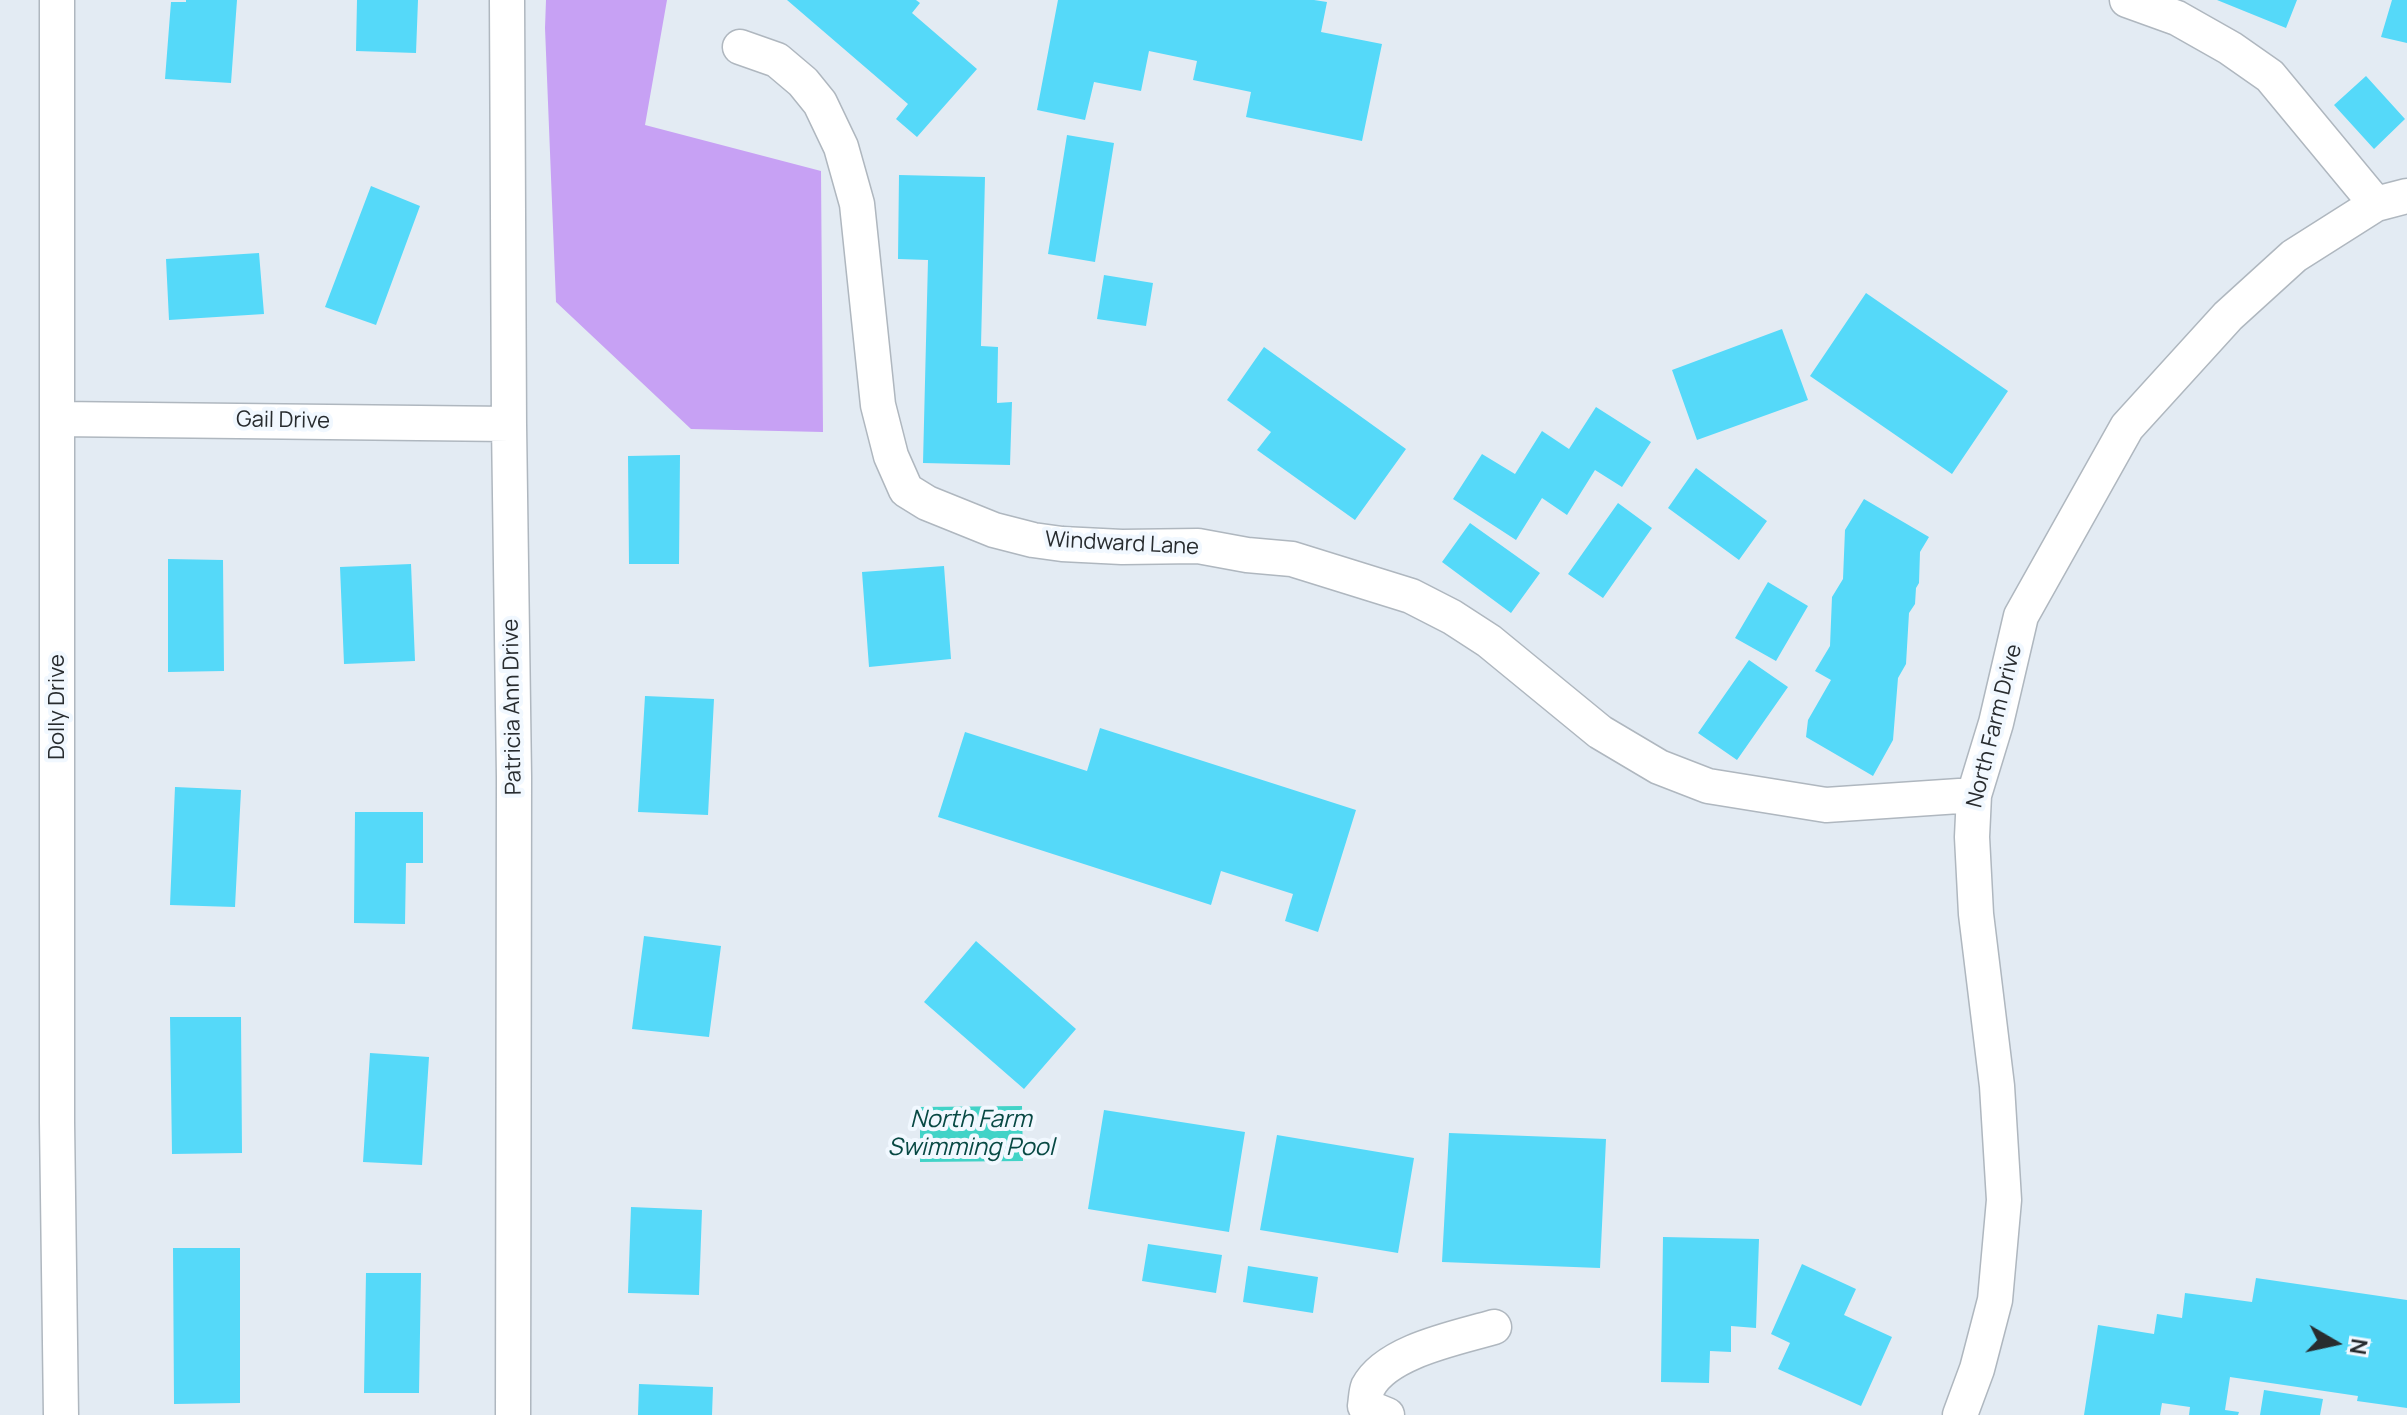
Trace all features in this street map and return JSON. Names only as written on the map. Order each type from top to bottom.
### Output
[{"type":"street","name":"Dolly Drive","points":[[57,0],[57,1122],[61,1415]]},
{"type":"street","name":"Patricia Ann Drive","points":[[507,0],[514,777],[513,1415]]},
{"type":"street","points":[[2127,0],[2177,18],[2230,48],[2270,76],[2391,200]]},
{"type":"street","name":"Windward Lane","points":[[740,47],[777,60],[803,82],[820,103],[841,147],[857,204],[878,405],[898,474],[906,490],[916,497],[994,530],[1033,540],[1122,547],[1198,546],[1292,559],[1411,596],[1489,641],[1600,732],[1659,767],[1708,786],[1826,805],[1974,795]]},
{"type":"street","name":"North Farm Drive","points":[[1960,1415],[1977,1369],[1995,1300],[2004,1200],[1997,1086],[1976,914],[1972,837],[1974,795],[1996,723],[2021,616],[2127,427],[2228,316],[2294,256],[2391,200]]},
{"type":"street","name":"Gail Drive","points":[[58,419],[509,424]]},
{"type":"street","points":[[1377,1407],[1367,1388],[1388,1365],[1428,1346],[1494,1327]]},
{"type":"shaded area","points":[[546,0],[667,0],[645,125],[821,171],[823,432],[691,429],[556,302]]},
{"type":"water","name":"North Farm Swimming Pool","points":[[1022,1106],[1023,1161],[920,1162],[920,1107]]},
{"type":"building","points":[[237,0],[231,83],[165,79],[171,2]]},
{"type":"building","points":[[357,0],[418,0],[416,53],[356,51]]},
{"type":"building","points":[[787,0],[916,0],[920,3],[912,13],[977,69],[917,137],[896,119],[908,104]]},
{"type":"building","points":[[1058,0],[1327,2],[1321,32],[1382,44],[1362,141],[1246,117],[1251,92],[1193,80],[1197,61],[1149,51],[1141,91],[1094,82],[1085,120],[1037,110]]},
{"type":"building","points":[[2217,0],[2297,0],[2286,28]]},
{"type":"building","points":[[2392,0],[2407,0],[2407,43],[2381,37]]},
{"type":"building","points":[[2366,76],[2405,119],[2374,149],[2334,105]]},
{"type":"building","points":[[1067,135],[1114,143],[1095,262],[1048,254]]},
{"type":"building","points":[[899,175],[985,177],[981,346],[998,347],[997,403],[1012,402],[1010,465],[923,463],[928,260],[898,259]]},
{"type":"building","points":[[371,186],[420,206],[376,325],[325,307]]},
{"type":"building","points":[[259,253],[264,314],[169,320],[166,259]]},
{"type":"building","points":[[1104,275],[1153,283],[1146,326],[1097,319]]},
{"type":"building","points":[[1866,293],[2008,391],[1952,474],[1810,376]]},
{"type":"building","points":[[1782,329],[1808,400],[1697,440],[1672,370]]},
{"type":"building","points":[[1264,347],[1406,449],[1355,520],[1257,450],[1271,432],[1227,400]]},
{"type":"building","points":[[1596,407],[1651,442],[1622,487],[1595,470],[1567,515],[1542,498],[1516,540],[1453,499],[1482,454],[1515,474],[1542,431],[1569,449]]},
{"type":"building","points":[[680,455],[679,564],[629,564],[628,456]]},
{"type":"building","points":[[1696,468],[1767,521],[1739,560],[1668,508]]},
{"type":"building","points":[[1864,499],[1929,537],[1920,552],[1919,583],[1915,604],[1909,613],[1906,664],[1898,678],[1893,740],[1873,776],[1806,737],[1808,720],[1831,680],[1815,671],[1830,646],[1832,597],[1843,579],[1845,530]]},
{"type":"building","points":[[1618,503],[1652,528],[1603,598],[1568,574]]},
{"type":"building","points":[[1470,523],[1540,573],[1511,613],[1442,562]]},
{"type":"building","points":[[168,559],[223,560],[224,671],[168,672]]},
{"type":"building","points":[[411,564],[415,661],[344,664],[340,567]]},
{"type":"building","points":[[944,566],[951,659],[869,667],[862,572]]},
{"type":"building","points":[[1768,582],[1808,606],[1776,661],[1735,638]]},
{"type":"building","points":[[1749,660],[1788,687],[1737,760],[1698,733]]},
{"type":"building","points":[[645,696],[714,699],[708,815],[638,812]]},
{"type":"building","points":[[1100,728],[1356,810],[1318,932],[1285,921],[1293,894],[1221,871],[1211,905],[938,817],[965,732],[1087,771]]},
{"type":"building","points":[[175,787],[241,790],[235,907],[170,905]]},
{"type":"building","points":[[355,812],[423,812],[423,863],[406,863],[405,924],[354,923]]},
{"type":"building","points":[[644,936],[721,946],[709,1037],[632,1029]]},
{"type":"building","points":[[976,941],[1076,1029],[1024,1089],[924,1002]]},
{"type":"building","points":[[170,1017],[241,1017],[242,1153],[172,1154]]},
{"type":"building","points":[[370,1053],[429,1057],[422,1165],[363,1162]]},
{"type":"building","points":[[1104,1110],[1245,1132],[1229,1232],[1088,1209]]},
{"type":"building","points":[[1449,1133],[1606,1139],[1600,1268],[1442,1262]]},
{"type":"building","points":[[1277,1135],[1414,1158],[1398,1253],[1260,1230]]},
{"type":"building","points":[[631,1207],[702,1210],[699,1295],[628,1293]]},
{"type":"building","points":[[1663,1237],[1759,1239],[1756,1328],[1731,1326],[1731,1352],[1710,1351],[1709,1383],[1661,1382]]},
{"type":"building","points":[[1148,1244],[1222,1255],[1216,1293],[1142,1281]]},
{"type":"building","points":[[173,1248],[240,1248],[240,1403],[174,1404]]},
{"type":"building","points":[[1802,1264],[1856,1289],[1844,1315],[1892,1337],[1861,1406],[1778,1369],[1790,1343],[1771,1334]]},
{"type":"building","points":[[1248,1266],[1318,1277],[1313,1313],[1243,1302]]},
{"type":"building","points":[[366,1273],[421,1273],[419,1393],[364,1393]]},
{"type":"building","points":[[2256,1278],[2407,1300],[2407,1408],[2357,1401],[2358,1396],[2230,1377],[2225,1410],[2239,1412],[2238,1415],[2189,1415],[2190,1407],[2162,1403],[2160,1415],[2084,1415],[2098,1325],[2154,1334],[2157,1314],[2182,1318],[2185,1293],[2252,1302]]},
{"type":"building","points":[[639,1384],[713,1387],[712,1415],[638,1415]]},
{"type":"building","points":[[2264,1390],[2323,1399],[2320,1415],[2260,1415]]}]
